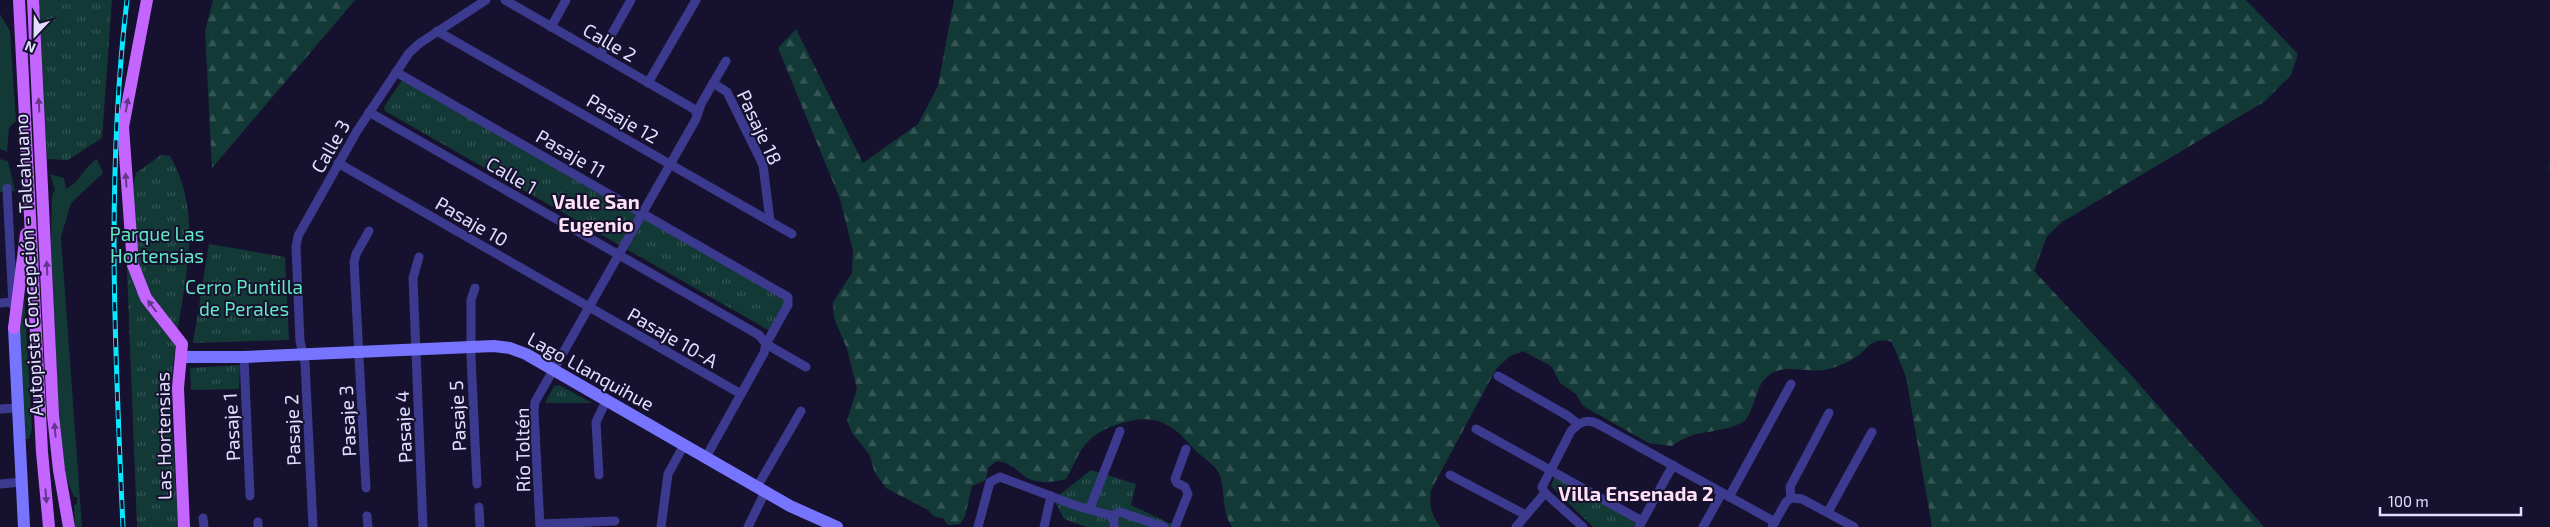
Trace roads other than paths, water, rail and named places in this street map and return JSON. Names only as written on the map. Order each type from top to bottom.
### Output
[{"type":"main road","points":[[18,0],[22,42],[40,422],[49,527]]},
{"type":"main road","name":"Autopista Concepción - Talcahuano","points":[[33,0],[53,415],[59,470],[69,527]]},
{"type":"main road","points":[[147,0],[123,126],[133,265],[146,298],[182,351]]},
{"type":"main road","points":[[14,328],[30,196]]},
{"type":"main road","name":"Las Hortensias","points":[[182,351],[178,396],[184,527]]},
{"type":"street","name":"Calle 3","points":[[303,355],[300,341],[296,241],[300,231],[369,112],[416,46],[486,0]]},
{"type":"street","name":"Calle 2","points":[[505,0],[694,109],[697,114]]},
{"type":"street","points":[[551,27],[566,0]]},
{"type":"street","points":[[600,55],[631,0]]},
{"type":"street","points":[[648,83],[696,0]]},
{"type":"street","name":"Pasaje 12","points":[[438,31],[792,234]]},
{"type":"street","name":"Río Toltén","points":[[540,526],[535,402],[726,61]]},
{"type":"street","name":"Pasaje 11","points":[[396,72],[786,295],[788,305],[766,344],[766,350],[706,457]]},
{"type":"street","name":"Pasaje 18","points":[[713,82],[727,92],[763,165],[770,221]]},
{"type":"street","name":"Calle 1","points":[[369,112],[759,335],[766,344],[806,367]]},
{"type":"street","name":"Pasaje 10","points":[[338,163],[589,307]]},
{"type":"street","points":[[6,188],[24,527]]},
{"type":"street","name":"Pasaje 3","points":[[366,488],[354,262],[356,254],[369,231]]},
{"type":"street","name":"Pasaje 4","points":[[419,257],[413,273],[424,527]]},
{"type":"street","name":"Pasaje 5","points":[[475,288],[470,300],[477,484]]},
{"type":"street","points":[[0,303],[12,302]]},
{"type":"street","name":"Pasaje 10-A","points":[[589,307],[741,394]]},
{"type":"street","name":"Lago Llanquihue","points":[[182,351],[244,357],[471,347],[510,348],[553,370],[761,490],[829,525]]},
{"type":"street","name":"Pasaje 2","points":[[303,355],[313,527]]},
{"type":"street","name":"Pasaje 1","points":[[244,357],[250,496]]},
{"type":"street","points":[[1498,376],[1568,416],[1578,424]]},
{"type":"street","points":[[1703,527],[1726,495],[1791,384]]},
{"type":"street","points":[[599,475],[596,422],[606,401]]},
{"type":"street","points":[[0,409],[18,408]]},
{"type":"street","points":[[748,527],[761,490],[801,410]]},
{"type":"street","points":[[1791,498],[1790,487],[1829,413]]},
{"type":"street","points":[[1582,527],[1546,493],[1543,484],[1571,431],[1578,424],[1588,420],[1595,422],[1726,495],[1773,525],[1786,502],[1791,498],[1802,499],[1854,527]]},
{"type":"street","points":[[1476,429],[1641,524],[1673,465]]},
{"type":"street","points":[[1090,508],[1120,431]]},
{"type":"street","points":[[1828,512],[1872,432]]},
{"type":"street","points":[[661,527],[668,474],[684,445]]},
{"type":"street","points":[[1175,527],[1188,494],[1185,487],[1177,483],[1175,479],[1186,449]]},
{"type":"street","points":[[1450,475],[1526,515]]},
{"type":"street","points":[[978,527],[989,485],[995,478],[1003,477],[1077,506],[1090,508],[1111,516],[1120,512],[1164,527]]},
{"type":"street","points":[[0,484],[22,482]]},
{"type":"street","points":[[1516,527],[1546,493]]},
{"type":"street","points":[[1044,527],[1051,496]]},
{"type":"street","points":[[479,507],[480,527]]},
{"type":"street","points":[[368,516],[368,527]]},
{"type":"street","points":[[1111,516],[1114,527]]},
{"type":"street","points":[[540,526],[598,525],[615,521]]},
{"type":"waterway","points":[[2550,164],[2550,171]]},
{"type":"railway","points":[[123,527],[115,329],[114,198],[120,66],[127,0]]},
{"type":"district","name":"Valle San Eugenio","points":[[596,212]]},
{"type":"district","name":"Villa Ensenada 2","points":[[1636,493]]},
{"type":"park label","name":"Parque Las Hortensias","points":[[157,244]]},
{"type":"park label","name":"Cerro Puntilla de Perales","points":[[244,297]]}]
